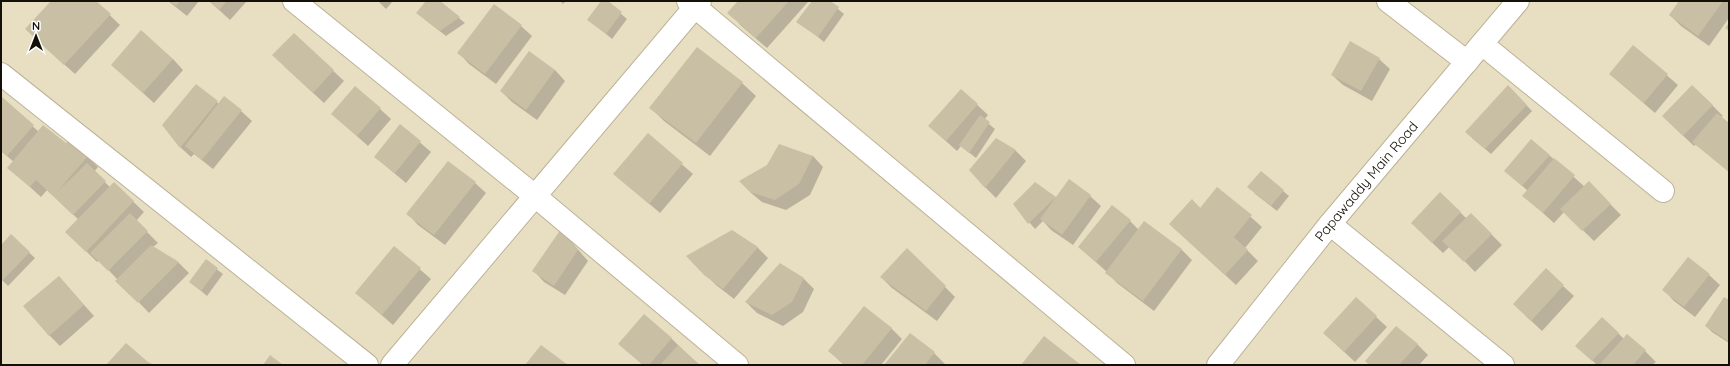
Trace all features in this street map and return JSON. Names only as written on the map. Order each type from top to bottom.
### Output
[{"type":"street","points":[[294,1],[535,196],[736,365]]},
{"type":"street","points":[[1388,1],[1467,62]]},
{"type":"street","name":"Papawaddy Main Road","points":[[1218,365],[1330,224],[1518,1]]},
{"type":"street","points":[[392,365],[535,196],[694,3],[1124,365]]},
{"type":"street","points":[[1482,44],[1663,191]]},
{"type":"street","points":[[1,74],[367,365]]},
{"type":"street","points":[[1330,224],[1504,365]]},
{"type":"building","points":[[51,1],[96,1],[111,14],[64,65],[25,29]]},
{"type":"building","points":[[169,1],[180,1],[176,6]]},
{"type":"building","points":[[209,1],[227,1],[219,10]]},
{"type":"building","points":[[426,1],[440,1],[460,17],[440,31],[416,13]]},
{"type":"building","points":[[601,1],[608,1],[622,12],[606,34],[587,20]]},
{"type":"building","points":[[738,1],[789,1],[756,38],[727,13]]},
{"type":"building","points":[[812,1],[830,1],[839,7],[818,37],[796,22]]},
{"type":"building","points":[[1679,1],[1723,1],[1698,36],[1669,15]]},
{"type":"building","points":[[494,4],[522,25],[485,74],[457,53]]},
{"type":"building","points":[[1729,23],[1729,31],[1725,28]]},
{"type":"building","points":[[141,30],[173,59],[143,93],[111,65]]},
{"type":"building","points":[[294,33],[334,70],[313,93],[272,55]]},
{"type":"building","points":[[1350,41],[1380,58],[1361,91],[1331,75]]},
{"type":"building","points":[[1633,45],[1668,74],[1644,103],[1609,74]]},
{"type":"building","points":[[697,47],[743,82],[696,143],[649,108]]},
{"type":"building","points":[[529,51],[555,70],[526,110],[500,91]]},
{"type":"building","points":[[196,84],[218,101],[180,148],[162,125]]},
{"type":"building","points":[[1508,85],[1527,105],[1485,149],[1465,132]]},
{"type":"building","points":[[1692,85],[1713,105],[1683,136],[1662,116]]},
{"type":"building","points":[[355,86],[381,108],[357,136],[331,114]]},
{"type":"building","points":[[961,89],[978,104],[946,141],[928,126]]},
{"type":"building","points":[[224,96],[242,110],[202,160],[185,146]]},
{"type":"building","points":[[2,97],[34,125],[7,156],[1,151]]},
{"type":"building","points":[[1717,113],[1729,123],[1729,172],[1692,142]]},
{"type":"building","points":[[980,115],[990,122],[969,153],[959,145]]},
{"type":"building","points":[[400,124],[421,141],[395,173],[374,157]]},
{"type":"building","points":[[43,125],[66,143],[70,140],[88,156],[57,192],[87,163],[106,181],[73,215],[36,180],[30,187],[7,168]]},
{"type":"building","points":[[648,133],[683,163],[649,204],[613,174]]},
{"type":"building","points":[[996,138],[1016,150],[985,188],[969,170]]},
{"type":"building","points":[[1531,139],[1550,155],[1522,186],[1504,171]]},
{"type":"building","points":[[779,144],[813,156],[799,184],[775,200],[750,192],[739,181],[767,165]]},
{"type":"building","points":[[1554,158],[1575,175],[1543,213],[1522,196]]},
{"type":"building","points":[[448,161],[476,182],[434,235],[406,214]]},
{"type":"building","points":[[1261,171],[1284,190],[1271,206],[1247,187]]},
{"type":"building","points":[[1069,179],[1091,195],[1062,235],[1040,219]]},
{"type":"building","points":[[1589,181],[1611,204],[1582,231],[1560,209]]},
{"type":"building","points":[[114,182],[134,201],[86,252],[65,232]]},
{"type":"building","points":[[1035,182],[1056,197],[1028,224],[1013,204]]},
{"type":"building","points":[[1217,187],[1252,215],[1234,237],[1248,250],[1225,275],[1169,224],[1192,199],[1200,208]]},
{"type":"building","points":[[1440,192],[1461,212],[1432,243],[1411,223]]},
{"type":"building","points":[[1112,205],[1131,220],[1096,262],[1078,247]]},
{"type":"building","points":[[130,213],[148,231],[108,271],[90,253]]},
{"type":"building","points":[[1471,213],[1492,234],[1464,262],[1442,241]]},
{"type":"building","points":[[1144,221],[1182,249],[1143,301],[1105,273]]},
{"type":"building","points":[[561,229],[578,250],[554,286],[532,271]]},
{"type":"building","points":[[732,230],[758,247],[723,289],[704,275],[686,256]]},
{"type":"building","points":[[11,234],[30,252],[2,281],[1,245]]},
{"type":"building","points":[[151,245],[179,262],[138,303],[115,281]]},
{"type":"building","points":[[394,246],[421,268],[382,315],[355,293]]},
{"type":"building","points":[[907,248],[946,286],[926,311],[880,277]]},
{"type":"building","points":[[1688,257],[1710,274],[1684,307],[1662,290]]},
{"type":"building","points":[[206,259],[218,268],[201,291],[189,282]]},
{"type":"building","points":[[780,263],[804,278],[792,302],[772,315],[745,302]]},
{"type":"building","points":[[1546,268],[1564,285],[1531,321],[1513,304]]},
{"type":"building","points":[[59,276],[84,305],[49,336],[23,306]]},
{"type":"building","points":[[1356,297],[1377,316],[1344,352],[1323,333]]},
{"type":"building","points":[[1724,297],[1729,300],[1728,341],[1705,326]]},
{"type":"building","points":[[864,306],[892,328],[862,365],[845,365],[828,351]]},
{"type":"building","points":[[644,314],[672,338],[649,365],[643,365],[618,344]]},
{"type":"building","points":[[1602,317],[1619,333],[1592,361],[1575,346]]},
{"type":"building","points":[[1396,326],[1418,344],[1399,365],[1369,365],[1365,361]]},
{"type":"building","points":[[910,333],[935,352],[925,365],[884,365]]},
{"type":"building","points":[[1627,334],[1646,350],[1633,365],[1599,365]]},
{"type":"building","points":[[1044,336],[1081,365],[1021,365]]},
{"type":"building","points":[[126,343],[148,362],[154,365],[106,365]]},
{"type":"building","points":[[541,345],[568,365],[525,365]]},
{"type":"building","points":[[678,345],[700,365],[660,365]]},
{"type":"building","points":[[270,355],[283,365],[263,365]]}]
